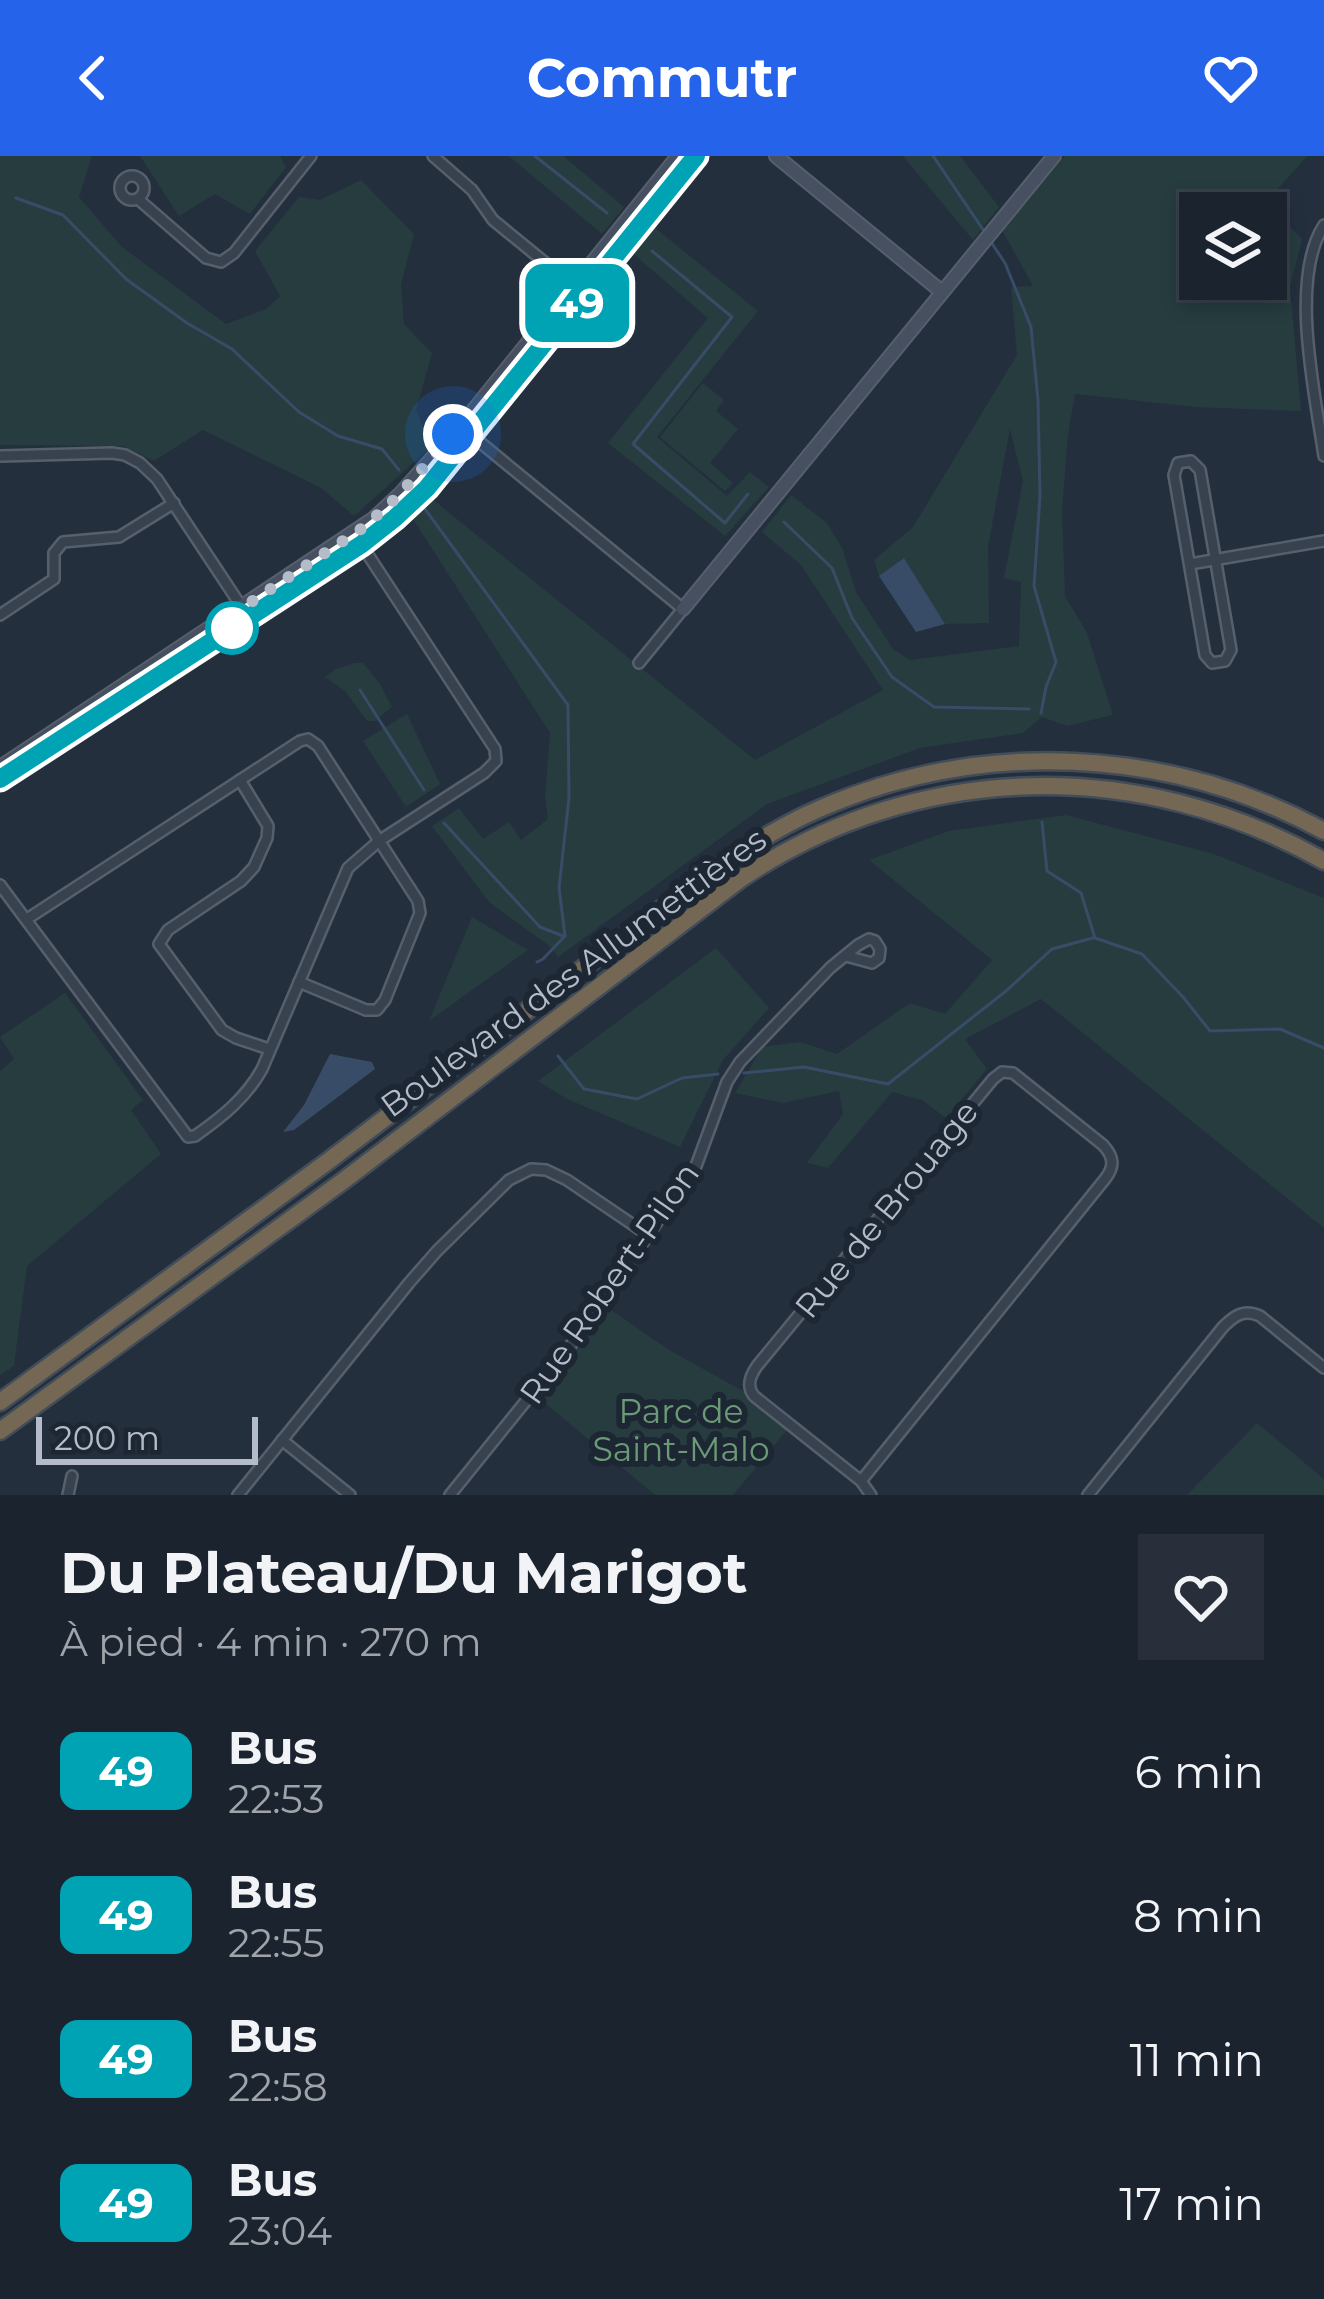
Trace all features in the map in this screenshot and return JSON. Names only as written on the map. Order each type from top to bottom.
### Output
[{"type":"highway","name":"Boulevard des Allumettières","points":[[0,1402],[701,879],[798,819],[883,785],[928,774],[1003,762],[1101,762],[1225,788],[1324,831]]},
{"type":"highway","name":"Boulevard des Allumettières","points":[[0,1431],[343,1181],[742,878],[854,820],[922,800],[998,788],[1107,788],[1196,805],[1236,818],[1324,861]]},
{"type":"highway","points":[[330,1160],[343,1181]]},
{"type":"main road","points":[[0,779],[395,518],[427,488],[470,434],[678,156]]},
{"type":"main road","points":[[358,539],[696,156]]},
{"type":"main road","points":[[776,156],[942,292]]},
{"type":"main road","points":[[683,609],[1054,156]]},
{"type":"main road","points":[[0,767],[245,613]]},
{"type":"street","points":[[138,199],[206,258],[220,262],[234,253],[311,156]]},
{"type":"street","points":[[433,156],[472,190],[493,220],[578,290]]},
{"type":"street","points":[[1324,225],[1308,266],[1306,298],[1324,456]]},
{"type":"street","points":[[470,434],[683,609],[639,663]]},
{"type":"street","points":[[0,456],[124,455],[151,472],[245,613]]},
{"type":"street","points":[[1191,461],[1198,466],[1216,560],[1231,650],[1225,661],[1212,663],[1205,655],[1174,475],[1178,463],[1191,461]]},
{"type":"street","points":[[0,614],[54,579],[54,553],[63,542],[119,537],[174,503]]},
{"type":"street","points":[[0,884],[188,1137],[221,1118],[240,1100],[256,1079],[343,875],[358,857],[484,773],[497,757],[358,539]]},
{"type":"street","points":[[1190,564],[1324,541]]},
{"type":"street","points":[[27,919],[300,741],[312,740],[420,909],[383,1004],[376,1010],[299,982]]},
{"type":"street","points":[[240,780],[268,826],[254,867],[246,878],[168,930],[159,944],[223,1030],[269,1049]]},
{"type":"street","name":"Rue Robert-Pilon","points":[[450,1495],[579,1335],[696,1166],[735,1069],[846,956]]},
{"type":"street","name":"Rue de Brouage","points":[[861,1481],[1113,1166],[1103,1145],[1013,1073],[1003,1072],[993,1079],[750,1378],[750,1391],[760,1402],[861,1481],[871,1495]]},
{"type":"street","points":[[238,1495],[436,1251],[521,1172],[546,1170],[567,1180],[648,1235]]},
{"type":"street","points":[[1088,1495],[1223,1327],[1240,1313],[1259,1316],[1324,1368]]},
{"type":"street","points":[[282,1440],[350,1495]]},
{"type":"street","points":[[68,1495],[72,1475]]},
{"type":"green space","points":[[0,156],[92,156],[79,197],[122,247],[226,324],[266,309],[280,296],[255,251],[299,197],[320,200],[361,180],[414,234],[401,285],[404,324],[432,353],[416,410],[431,447],[354,516],[321,488],[203,430],[154,461],[123,446],[0,445]]},
{"type":"green space","points":[[140,156],[280,156],[286,167],[250,214],[215,194],[179,216]]},
{"type":"green space","points":[[509,156],[563,156],[624,207],[602,234]]},
{"type":"green space","points":[[903,156],[960,156],[999,207],[973,240]]},
{"type":"green space","points":[[1065,156],[1307,156],[1275,192],[1179,192],[1179,300],[1287,300],[1287,224],[1302,239],[1290,287],[1301,411],[1195,407],[1075,394],[1062,510],[1065,596],[1087,633],[1113,715],[1067,726],[1042,717],[1023,733],[920,748],[767,804],[558,957],[489,902],[432,826],[459,808],[483,839],[509,822],[521,840],[548,819],[550,733],[411,516],[431,498],[755,760],[883,690],[801,565],[762,532],[791,495],[827,523],[843,550],[856,592],[893,649],[910,660],[1019,646],[1021,582],[1004,578],[1023,481],[1010,429],[988,546],[989,623],[945,624],[904,558],[879,576],[874,560],[913,527],[1017,355],[1011,287],[1033,286],[1002,230]]},
{"type":"green space","points":[[654,227],[758,311],[657,437],[727,496],[750,472],[769,487],[725,536],[608,443],[708,318],[631,252]]},
{"type":"green space","points":[[703,383],[724,400],[716,411],[738,429],[710,463],[733,483],[725,491],[660,437]]},
{"type":"green space","points":[[363,663],[392,707],[375,721],[367,721],[345,691],[325,677]]},
{"type":"green space","points":[[407,714],[440,784],[406,807],[363,741]]},
{"type":"green space","points":[[1066,815],[1214,854],[1324,898],[1324,1228],[1041,999],[965,1039],[987,1069],[946,1118],[922,1100],[892,1092],[828,1168],[807,1163],[843,1114],[839,1091],[783,1103],[735,1093],[762,1047],[800,1042],[837,1054],[910,1003],[945,1014],[992,960],[869,860],[949,831]]},
{"type":"green space","points":[[472,917],[528,950],[429,1021]]},
{"type":"green space","points":[[716,948],[769,1008],[723,1060],[680,1147],[567,1099],[538,1081]]},
{"type":"green space","points":[[65,993],[143,1100],[131,1110],[161,1154],[27,1266],[14,1366],[0,1375],[0,1071],[14,1059],[0,1037]]},
{"type":"green space","name":"Parc de Saint-Malo","points":[[607,1307],[669,1350],[743,1391],[787,1430],[733,1495],[655,1495],[539,1398]]},
{"type":"green space","points":[[1257,1423],[1324,1479],[1324,1495],[1187,1495]]},
{"type":"water","points":[[904,558],[945,624],[916,632],[879,576]]},
{"type":"water","points":[[330,1054],[372,1062],[375,1069],[294,1130],[283,1132],[304,1105]]},
{"type":"waterway","points":[[535,156],[607,213]]},
{"type":"waterway","points":[[933,156],[986,234]]},
{"type":"waterway","points":[[16,198],[63,215],[126,279],[232,349],[299,412],[338,436],[382,449],[399,470]]},
{"type":"waterway","points":[[991,242],[1005,263],[1031,327],[1040,496],[1034,586],[1056,662],[1041,713]]},
{"type":"waterway","points":[[652,251],[732,317],[633,444],[725,523],[748,494]]},
{"type":"waterway","points":[[425,509],[568,705],[569,798],[559,888],[565,936],[537,962]]},
{"type":"waterway","points":[[784,522],[832,568],[852,618],[892,677],[934,707],[1029,709]]},
{"type":"waterway","points":[[360,690],[424,790]]},
{"type":"waterway","points":[[1042,822],[1047,871],[1081,893],[1095,938],[1142,954],[1210,1031],[1280,1029],[1324,1048]]},
{"type":"waterway","points":[[444,823],[540,927],[563,936]]},
{"type":"waterway","points":[[744,1073],[804,1067],[888,1084],[1052,949],[1093,938]]},
{"type":"waterway","points":[[558,1056],[584,1089],[637,1099],[682,1078],[718,1074]]},
{"type":"bus line","name":"49","points":[[0,779],[395,518],[446,466],[696,156]]},
{"type":"route","points":[[232,628],[248,618],[242,608],[373,519],[453,434]]}]
